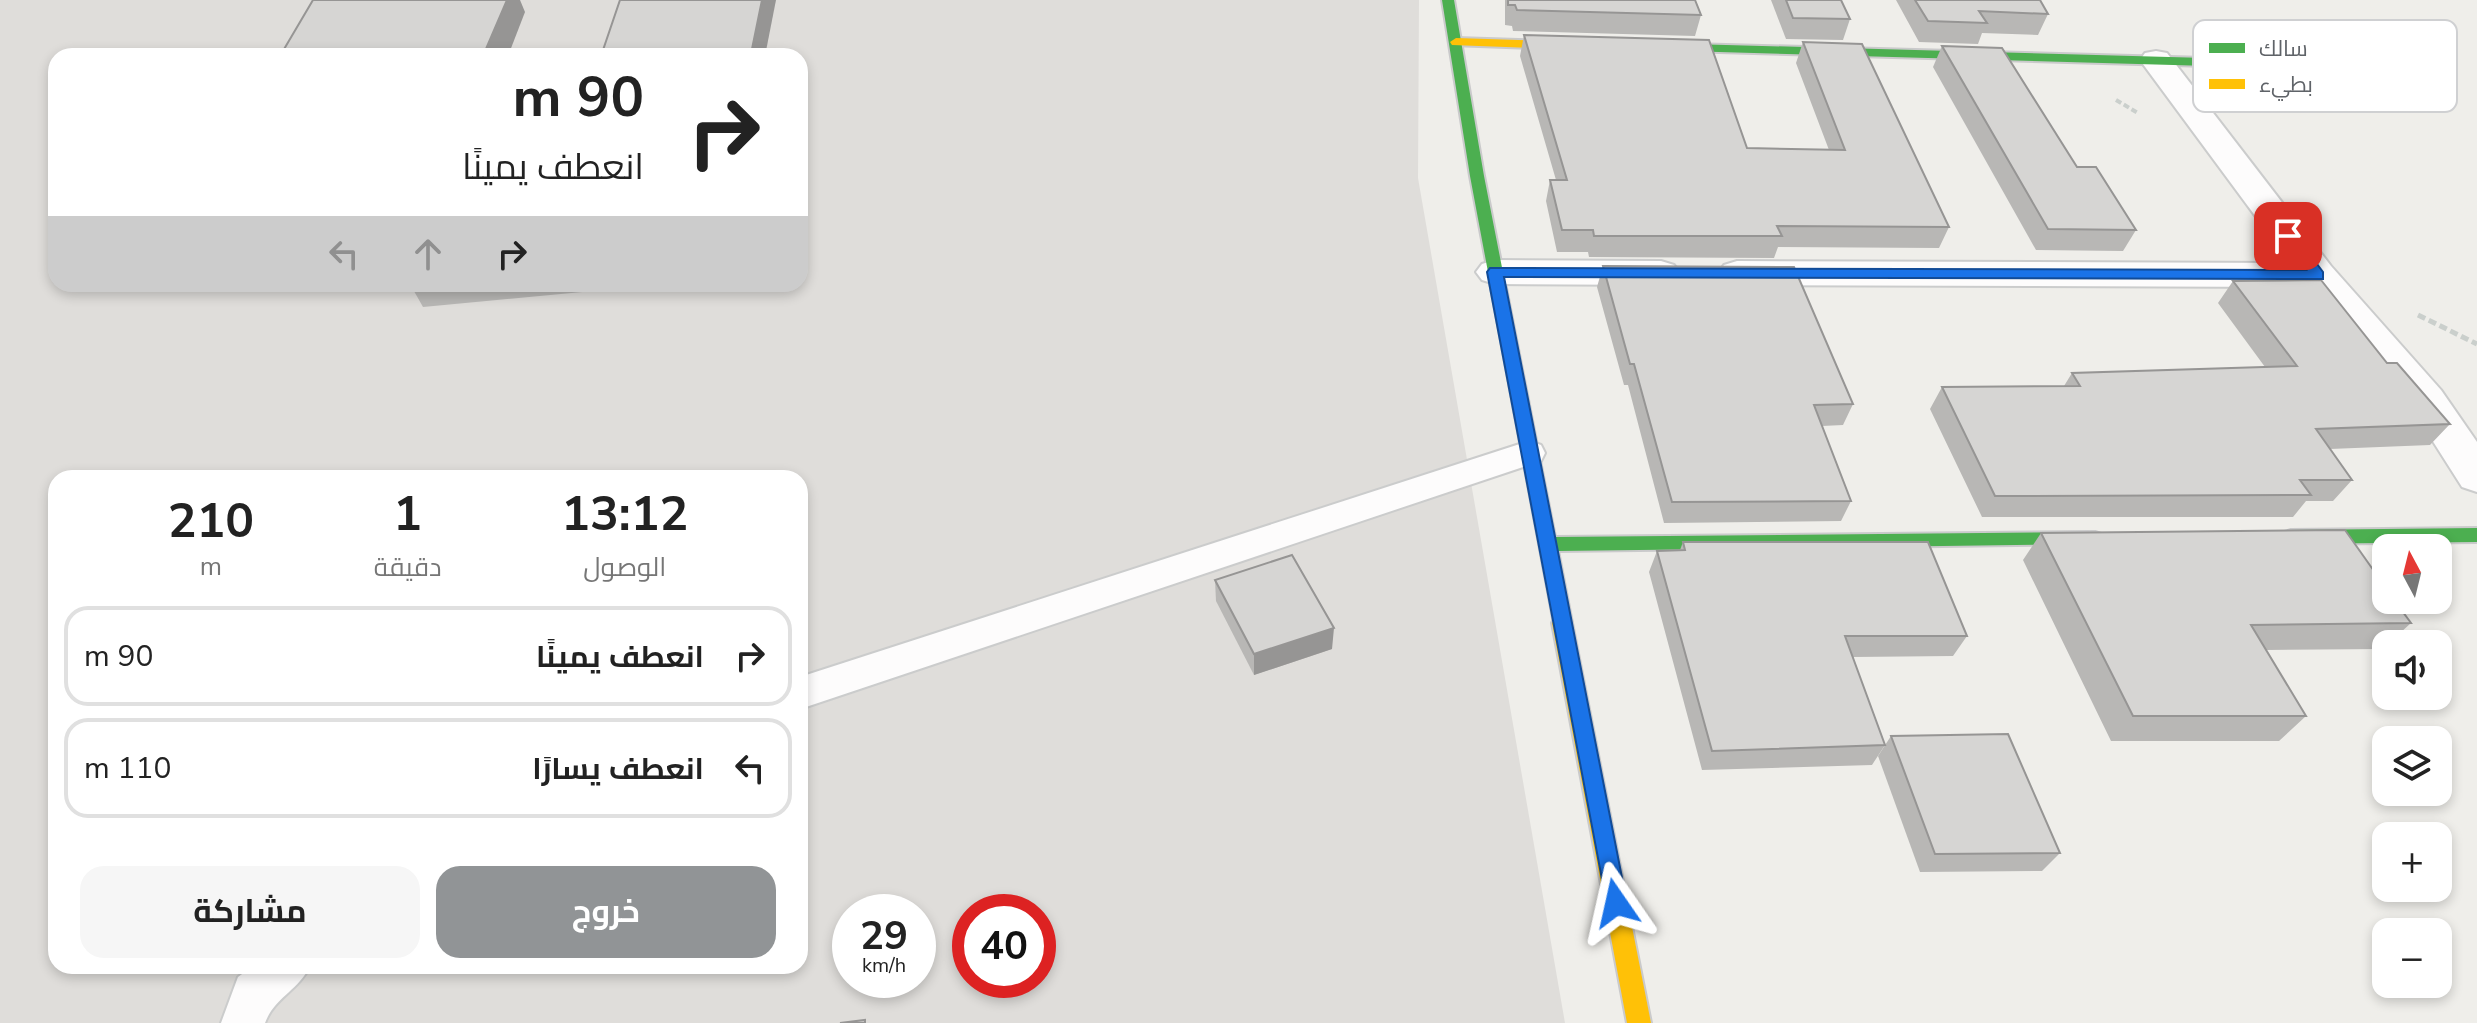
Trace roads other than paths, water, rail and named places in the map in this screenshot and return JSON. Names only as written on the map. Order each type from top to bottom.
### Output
[{"type":"street","points":[[1448,0],[1495,272],[1639,1023]]},
{"type":"street","points":[[1456,42],[1597,46]]},
{"type":"street","points":[[1629,47],[2193,61]]},
{"type":"street","points":[[2156,60],[2193,109]]},
{"type":"street","points":[[2195,112],[2318,275],[2427,400],[2477,476]]},
{"type":"street","points":[[1495,272],[2318,275]]},
{"type":"street","points":[[2272,537],[2477,535]]},
{"type":"street","points":[[1547,544],[2115,538]]},
{"type":"lane","points":[[808,690],[1529,453]]},
{"type":"lane","points":[[243,1023],[254,992],[278,974]]}]
